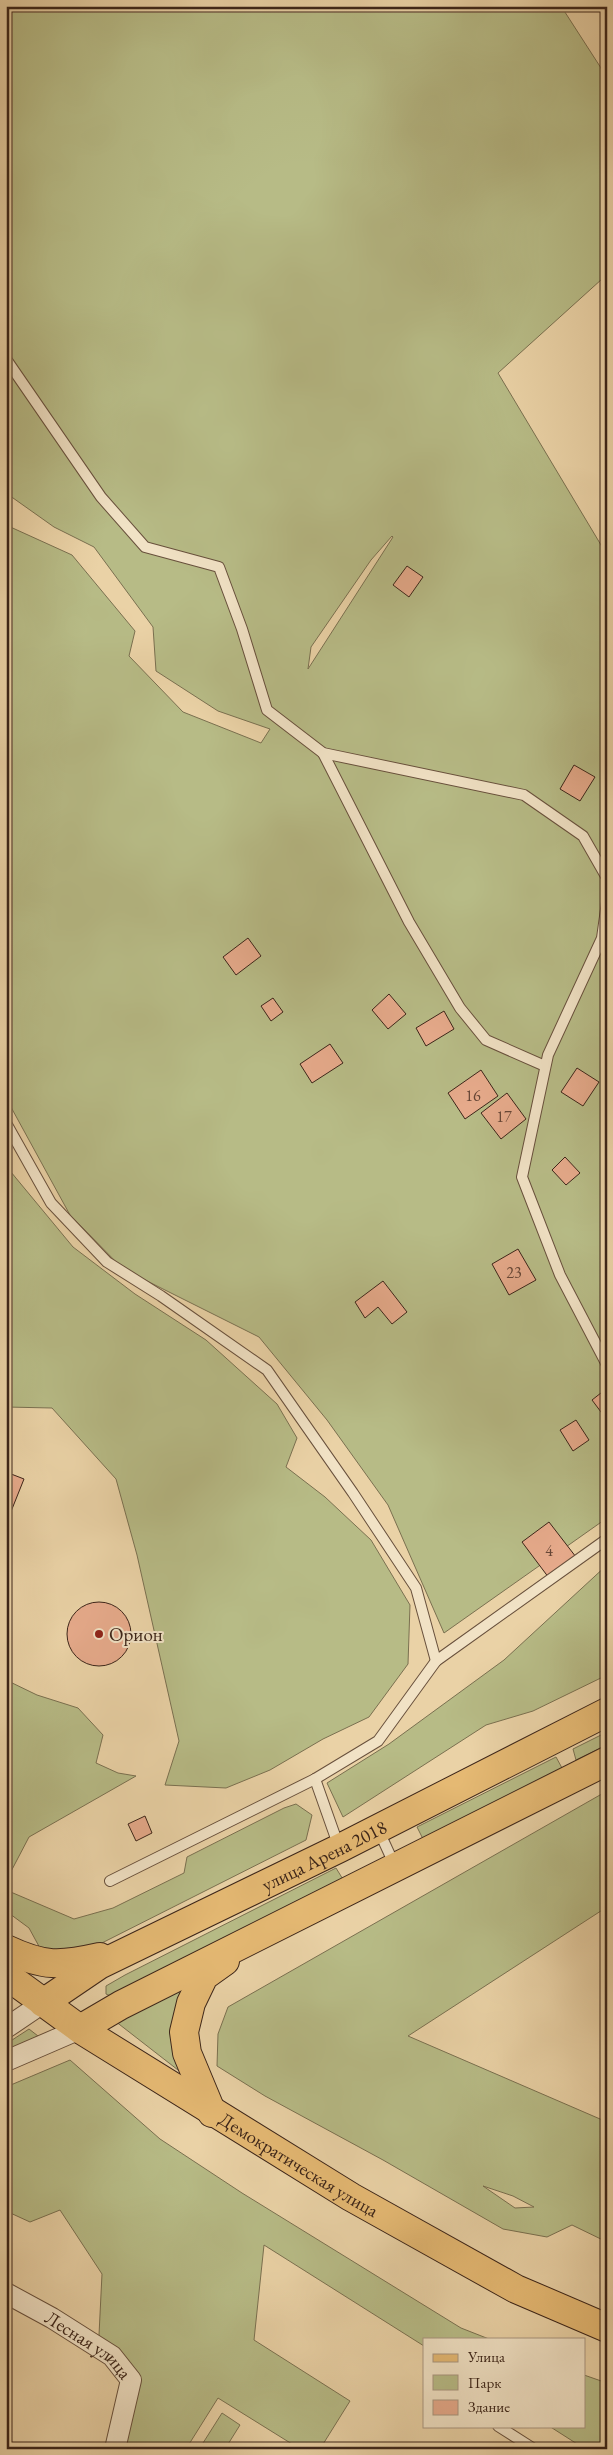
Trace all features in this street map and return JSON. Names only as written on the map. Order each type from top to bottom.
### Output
[{"type":"main road","name":"улица Арена 2018","points":[[42,2003],[79,1977],[128,1951],[340,1848],[607,1712]]},
{"type":"main road","points":[[80,2029],[121,2005],[607,1761]]},
{"type":"main road","points":[[212,2113],[188,2053],[184,2032],[191,2004],[204,1976],[255,1938]]},
{"type":"main road","points":[[6,1949],[27,1959],[55,1965],[82,1962],[128,1951]]},
{"type":"main road","name":"Демократическая улица","points":[[6,1974],[42,2003],[80,2029],[212,2113],[393,2221],[516,2289],[607,2328]]},
{"type":"street","points":[[6,2028],[42,2003]]},
{"type":"street","points":[[6,2061],[80,2029]]},
{"type":"street","name":"Лесная улица","points":[[6,2293],[52,2318],[112,2356],[131,2380],[115,2449]]},
{"type":"lane","points":[[6,359],[101,497],[145,547],[219,567],[242,629],[267,710],[323,752],[524,795],[583,836],[607,878]]},
{"type":"lane","points":[[323,752],[408,922],[460,1008],[486,1040],[545,1066]]},
{"type":"lane","points":[[607,902],[602,938],[548,1055],[522,1177],[560,1275],[607,1365]]},
{"type":"lane","points":[[6,1124],[51,1203],[107,1262],[161,1296],[267,1370],[353,1492],[416,1588],[436,1661]]},
{"type":"lane","points":[[110,1882],[315,1779],[378,1741],[436,1661],[607,1539]]},
{"type":"lane","points":[[315,1779],[340,1848]]},
{"type":"lane","points":[[377,1828],[395,1866]]},
{"type":"lane","points":[[501,2428],[534,2449]]},
{"type":"green space","points":[[6,6],[561,6],[601,68],[607,87],[607,271],[602,279],[498,373],[607,555],[607,1518],[444,1633],[388,1505],[327,1420],[259,1337],[123,1269],[70,1215],[6,1098],[6,525],[72,555],[135,631],[129,656],[183,712],[261,743],[270,729],[218,711],[156,671],[153,627],[94,547],[54,527],[6,493]],"holes":[[[393,537],[308,669],[311,647],[371,560]]]},
{"type":"green space","points":[[6,1166],[73,1247],[135,1294],[206,1340],[277,1404],[297,1438],[286,1467],[325,1497],[371,1540],[410,1605],[408,1664],[369,1717],[323,1739],[270,1770],[226,1788],[165,1785],[179,1741],[137,1555],[116,1479],[52,1408],[6,1407]]},
{"type":"green space","points":[[607,1565],[607,1675],[533,1711],[486,1725],[343,1817],[327,1783],[389,1744],[504,1660]]},
{"type":"green space","points":[[6,1680],[37,1695],[78,1708],[103,1735],[96,1763],[118,1773],[136,1776],[29,1837],[6,1881]]},
{"type":"green space","points":[[607,1732],[607,1745],[576,1760],[573,1749]]},
{"type":"green space","points":[[556,1757],[562,1768],[423,1839],[417,1827]]},
{"type":"green space","points":[[607,1791],[607,1907],[408,2036],[607,2122],[607,2242],[572,2225],[547,2237],[503,2229],[383,2160],[265,2096],[217,2066],[218,2034],[228,2007]],"holes":[[[483,2186],[513,2196],[534,2207],[515,2208]]]},
{"type":"green space","points":[[296,1804],[312,1815],[306,1840],[86,1951],[41,1950],[29,1928],[6,1911],[6,1890],[74,1919],[113,1908],[184,1873],[187,1857],[284,1808]]},
{"type":"green space","points":[[336,1868],[344,1881],[113,1997],[106,1994],[106,1986],[125,1975]]},
{"type":"green space","points":[[196,1983],[187,2077],[115,2021]]},
{"type":"green space","points":[[29,2029],[38,2036],[6,2052],[6,2044]]},
{"type":"green space","points":[[70,2060],[160,2139],[242,2193],[461,2328],[486,2338],[423,2338],[423,2345],[264,2245],[254,2340],[350,2401],[320,2449],[300,2449],[218,2398],[186,2449],[112,2449],[123,2370],[99,2335],[102,2274],[60,2210],[30,2222],[6,2211],[6,2087]]},
{"type":"green space","points":[[586,2376],[607,2383],[607,2449],[585,2449],[552,2428],[586,2428]]},
{"type":"green space","points":[[222,2413],[240,2425],[225,2449],[212,2449],[203,2443]]},
{"type":"building","points":[[407,566],[423,577],[409,597],[393,585]]},
{"type":"building","points":[[574,765],[595,777],[580,801],[560,789]]},
{"type":"building","points":[[248,938],[261,956],[236,975],[223,957]]},
{"type":"building","points":[[389,994],[406,1014],[388,1029],[372,1010]]},
{"type":"building","points":[[273,998],[283,1012],[271,1021],[261,1006]]},
{"type":"building","points":[[444,1011],[454,1029],[426,1046],[416,1028]]},
{"type":"building","points":[[330,1044],[343,1063],[312,1083],[300,1064]]},
{"type":"building","points":[[577,1068],[599,1082],[583,1106],[561,1092]]},
{"type":"building","points":[[481,1070],[498,1096],[465,1119],[448,1093]]},
{"type":"building","points":[[507,1093],[526,1119],[501,1139],[481,1113]]},
{"type":"building","points":[[565,1157],[580,1173],[566,1185],[552,1170]]},
{"type":"building","points":[[518,1249],[536,1280],[509,1295],[492,1264]]},
{"type":"building","points":[[383,1281],[407,1312],[392,1324],[378,1307],[365,1318],[355,1302]]},
{"type":"building","points":[[607,1390],[607,1420],[592,1400]]},
{"type":"building","points":[[576,1420],[589,1440],[573,1451],[560,1430]]},
{"type":"building","points":[[6,1472],[24,1479],[6,1524]]},
{"type":"building","points":[[549,1522],[576,1557],[549,1578],[522,1542]]},
{"type":"building","name":"Орион","points":[[93,1602],[105,1602],[122,1611],[129,1622],[131,1634],[129,1646],[122,1657],[105,1666],[93,1666],[81,1661],[72,1652],[67,1640],[67,1628],[72,1616],[81,1607]]},
{"type":"building","points":[[145,1816],[152,1833],[136,1841],[128,1824]]},
{"type":"place","name":"Орион","points":[[99,1634]]}]
